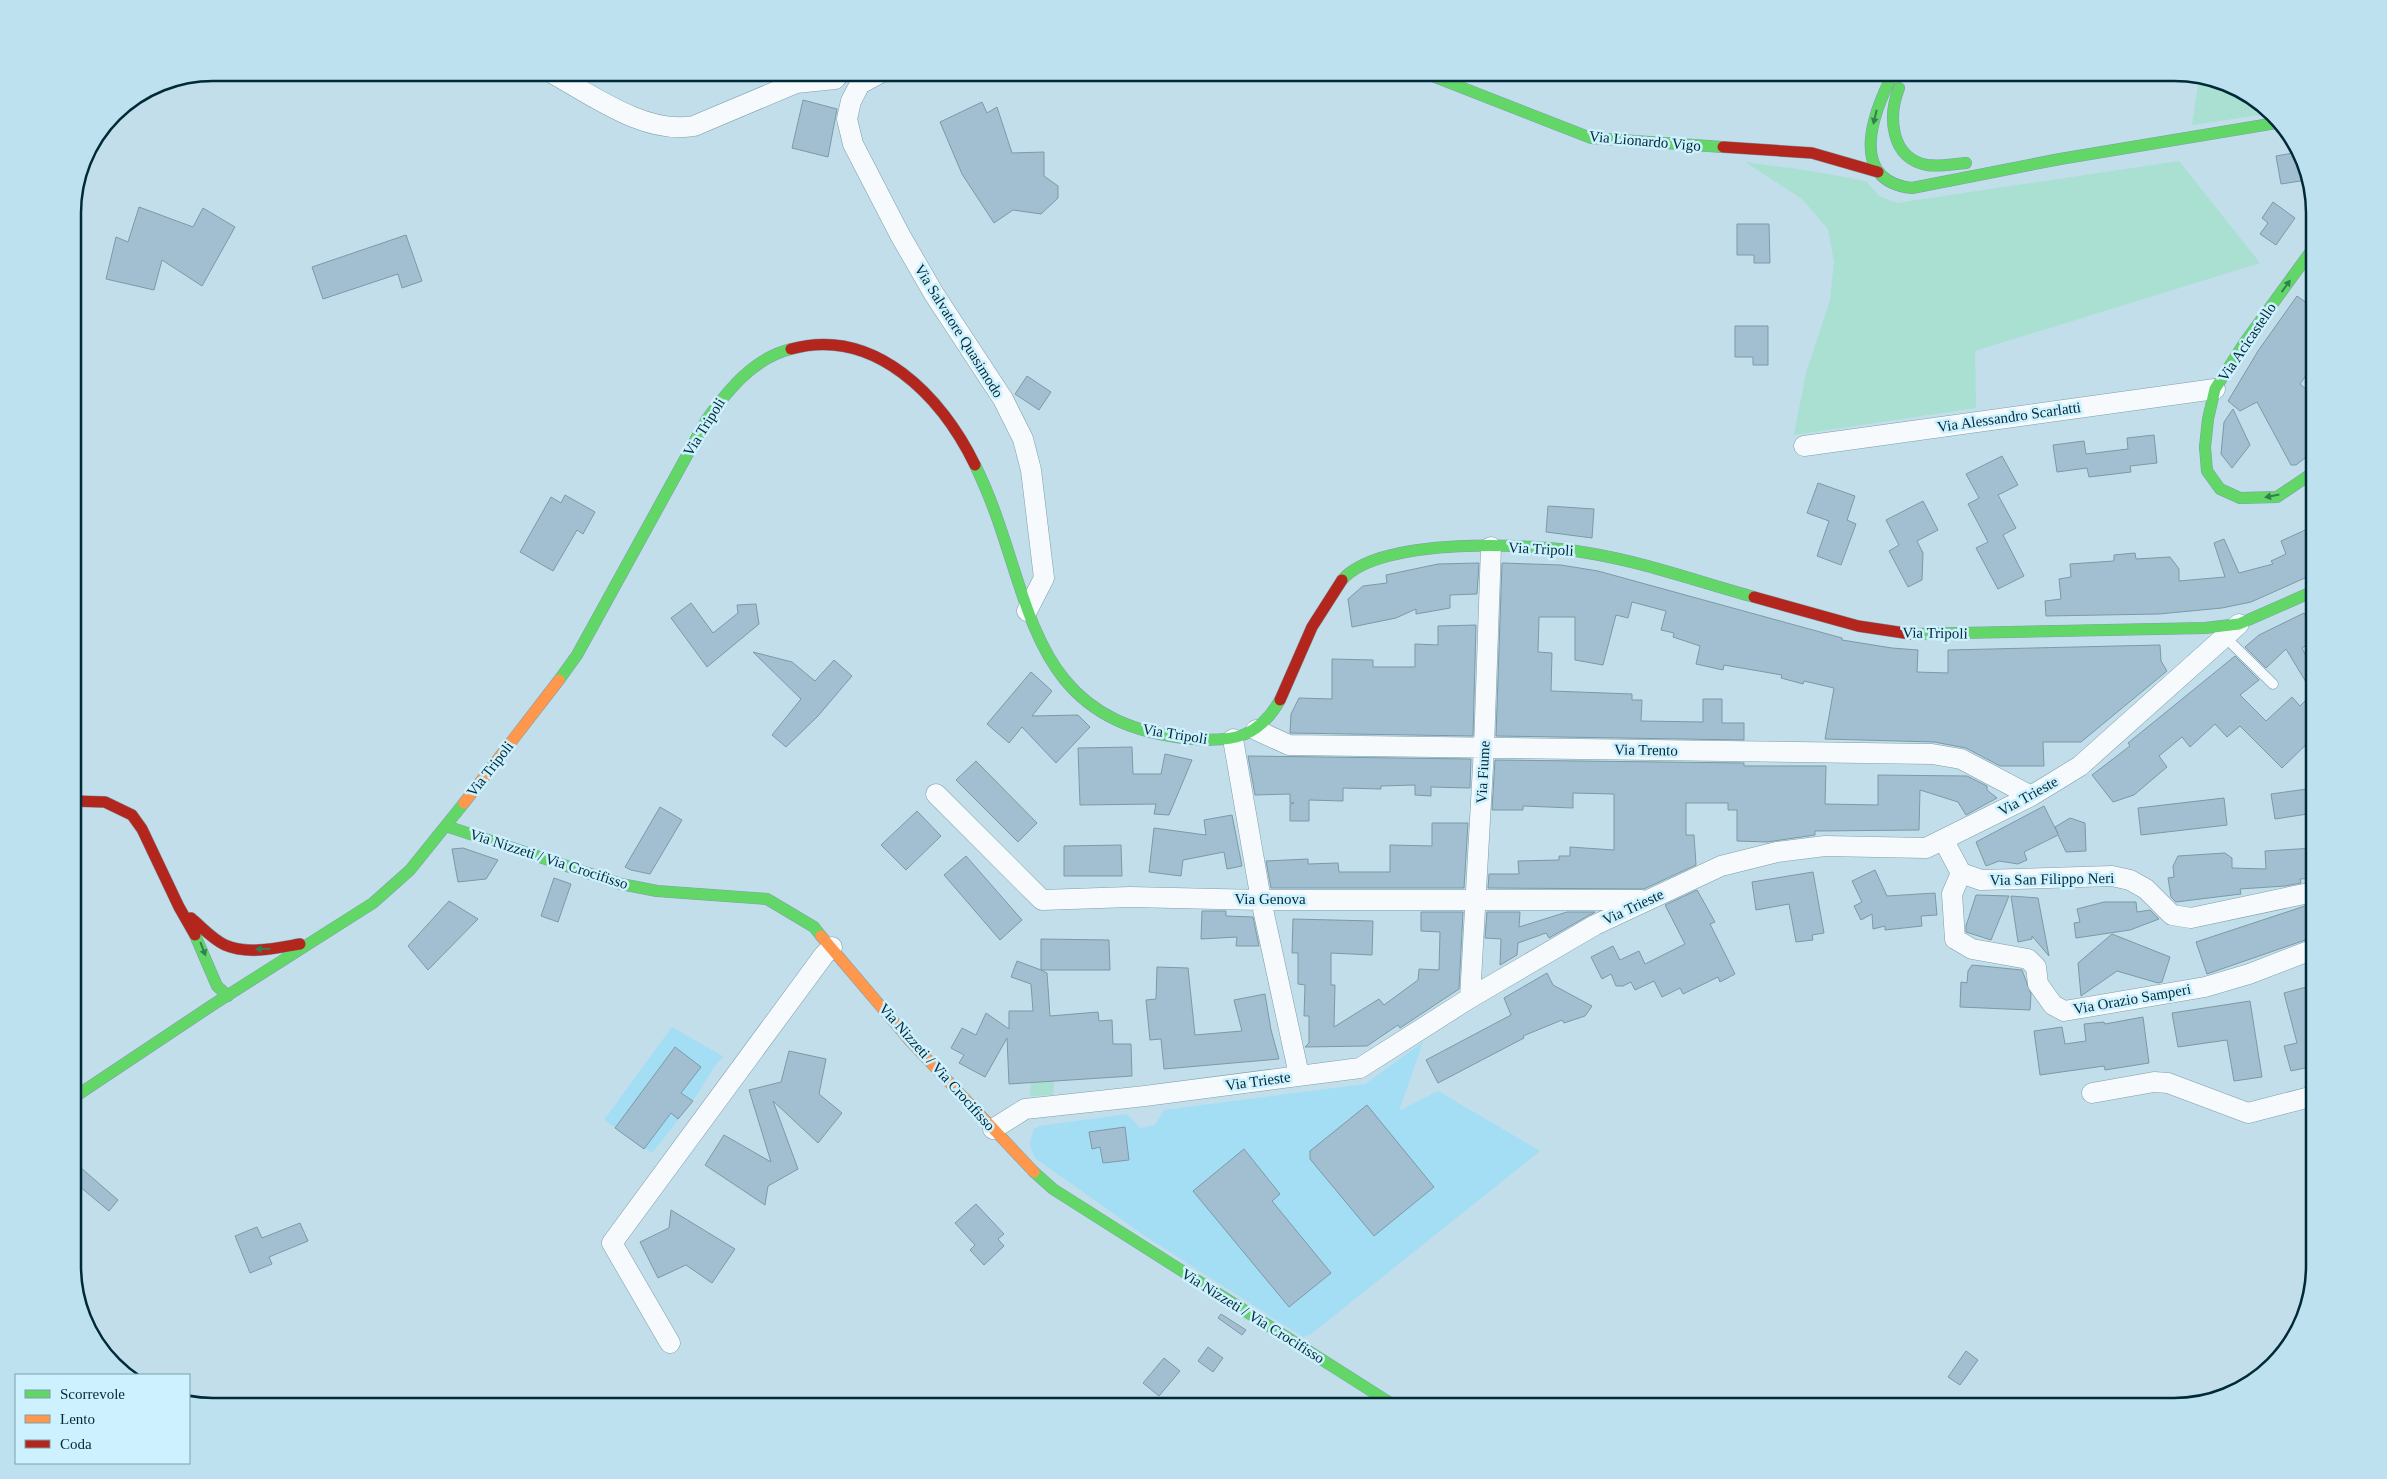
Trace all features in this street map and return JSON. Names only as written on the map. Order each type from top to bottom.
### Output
[{"type":"street","points":[[567,81],[631,116],[650,123],[678,129],[694,126],[796,83],[815,81]]},
{"type":"street","name":"Via Salvatore Quasimodo","points":[[866,81],[860,84],[851,101],[847,119],[853,144],[900,236],[934,294],[1003,400],[1023,440],[1031,470],[1044,578],[1027,611]]},
{"type":"street","name":"Via Lionardo Vigo","points":[[1445,81],[1591,138],[1812,153],[1878,172],[1888,182],[1912,188],[2060,159]]},
{"type":"street","points":[[1878,172],[1872,160],[1871,147],[1876,111],[1889,81]]},
{"type":"street","points":[[1903,81],[1898,92],[1892,122],[1900,148],[1910,158],[1921,164],[1933,166],[2020,159],[2060,159],[2271,124]]},
{"type":"street","points":[[1856,147],[1871,147],[1883,152]]},
{"type":"street","points":[[1812,153],[1840,149]]},
{"type":"street","points":[[1916,174],[1947,174],[2020,159]]},
{"type":"street","name":"Via Acicastello","points":[[2305,259],[2245,342],[2215,389],[2208,419],[2205,447],[2207,472],[2220,488],[2240,498],[2277,497],[2305,478]]},
{"type":"street","name":"Via Tripoli","points":[[311,941],[338,927],[389,890],[417,862],[553,689],[577,655],[716,403],[752,367],[783,351],[817,344],[858,348],[890,364],[920,386],[951,422],[979,474],[1027,611],[1056,671],[1074,692],[1101,711],[1116,720],[1153,733],[1199,740],[1233,740],[1256,730],[1274,714],[1287,690],[1312,628],[1336,587],[1357,566],[1384,556],[1432,548],[1491,547],[1577,550],[1858,626],[1895,633],[1934,635],[2205,628],[2232,631],[2305,600]]},
{"type":"street","name":"Via Alessandro Scarlatti","points":[[1804,446],[2215,389]]},
{"type":"street","name":"Via Fiume","points":[[1470,998],[1477,899],[1491,547]]},
{"type":"street","name":"Via Trieste","points":[[993,1129],[1025,1109],[1145,1096],[1360,1068],[1470,998],[1595,925],[1721,866],[1777,852],[1825,846],[1926,848],[1944,841],[2031,796],[2080,766],[2232,631]]},
{"type":"street","name":"Via Trento","points":[[1256,730],[1289,745],[1932,754],[1961,759],[2031,796]]},
{"type":"street","points":[[1233,740],[1261,900],[1299,1075]]},
{"type":"street","name":"Via Genova","points":[[936,794],[1042,900],[1130,897],[1261,900],[1649,900]]},
{"type":"street","points":[[82,802],[105,802],[132,814],[142,829],[179,907],[199,941],[217,986],[228,996]]},
{"type":"street","name":"Via Nizzeti / Via Crocifisso","points":[[446,826],[621,884],[657,891],[766,899],[814,927],[912,1043],[1053,1189],[1382,1398]]},
{"type":"street","points":[[1944,841],[1961,873]]},
{"type":"street","name":"Via San Filippo Neri","points":[[1961,873],[1981,880],[2112,876],[2130,880],[2146,889],[2172,914],[2191,918],[2306,894]]},
{"type":"street","name":"Via Orazio Samperi","points":[[1961,873],[1952,894],[1955,939],[1972,949],[2028,959],[2036,968],[2038,984],[2053,1004],[2064,1011],[2205,987],[2249,974],[2306,953]]},
{"type":"street","points":[[179,907],[216,939],[246,957],[252,970]]},
{"type":"street","points":[[234,949],[275,948],[311,941]]},
{"type":"street","points":[[82,1092],[243,986],[252,970],[311,941]]},
{"type":"street","points":[[670,1343],[612,1243],[824,955],[832,947]]},
{"type":"street","points":[[2092,1092],[2154,1082],[2168,1083],[2248,1113],[2306,1098]]},
{"type":"lane","points":[[2232,631],[2273,684]]},
{"type":"shaded area","points":[[672,1027],[724,1057],[716,1064],[693,1101],[652,1153],[604,1120]]},
{"type":"shaded area","points":[[1423,1042],[1399,1111],[1438,1091],[1540,1151],[1311,1334],[1303,1337],[1145,1236],[1035,1158],[1031,1149],[1030,1141],[1034,1129],[1039,1126],[1127,1114],[1140,1128],[1155,1125],[1164,1110],[1365,1084]]},
{"type":"green space","points":[[2198,84],[2224,91],[2240,99],[2261,115],[2192,125]]},
{"type":"green space","points":[[2179,161],[2260,263],[1975,351],[1976,408],[1794,435],[1806,373],[1830,300],[1834,262],[1828,229],[1802,199],[1745,162],[1866,181],[1879,196],[1897,203]]},
{"type":"green space","points":[[1054,1081],[1053,1095],[1030,1096],[1031,1082]]},
{"type":"building","points":[[803,100],[837,109],[828,157],[792,148]]},
{"type":"building","points":[[982,102],[987,113],[997,107],[1012,153],[1044,152],[1044,176],[1058,186],[1058,198],[1041,214],[1013,210],[994,223],[962,174],[940,122]]},
{"type":"building","points":[[2291,153],[2301,181],[2281,184],[2276,156]]},
{"type":"building","points":[[2273,202],[2295,218],[2276,245],[2260,234],[2268,223],[2262,218]]},
{"type":"building","points":[[139,207],[193,227],[203,208],[235,227],[202,286],[162,260],[154,290],[106,279],[116,237],[128,242]]},
{"type":"building","points":[[1737,224],[1769,224],[1770,263],[1754,263],[1754,255],[1737,255]]},
{"type":"building","points":[[406,235],[422,281],[402,288],[398,274],[323,299],[312,267]]},
{"type":"building","points":[[2297,296],[2305,302],[2305,377],[2300,384],[2305,388],[2305,458],[2296,465],[2291,465],[2257,402],[2240,411],[2228,401],[2258,351]]},
{"type":"building","points":[[1735,326],[1768,326],[1768,365],[1753,365],[1753,357],[1735,357]]},
{"type":"building","points":[[1027,376],[1051,392],[1039,410],[1015,394]]},
{"type":"building","points":[[2233,409],[2250,445],[2232,468],[2221,454],[2224,422]]},
{"type":"building","points":[[2154,435],[2157,463],[2130,466],[2131,472],[2089,477],[2087,468],[2057,472],[2053,445],[2084,441],[2086,454],[2128,449],[2127,438]]},
{"type":"building","points":[[2002,456],[2018,485],[1998,495],[2016,528],[2003,535],[2024,576],[1998,589],[1976,548],[1988,542],[1968,504],[1979,498],[1966,474]]},
{"type":"building","points":[[1818,483],[1855,496],[1847,520],[1856,524],[1841,565],[1817,556],[1829,521],[1807,513]]},
{"type":"building","points":[[565,495],[595,512],[583,534],[577,530],[553,571],[520,552],[551,497],[561,503]]},
{"type":"building","points":[[1923,501],[1938,530],[1917,541],[1923,553],[1922,580],[1908,587],[1889,551],[1899,545],[1886,520]]},
{"type":"building","points":[[1548,506],[1594,509],[1592,538],[1546,532]]},
{"type":"building","points":[[2305,530],[2305,578],[2251,602],[2222,608],[2159,614],[2046,616],[2045,601],[2061,599],[2059,579],[2071,577],[2070,564],[2114,561],[2114,555],[2135,553],[2136,559],[2170,557],[2179,569],[2179,581],[2225,577],[2214,543],[2224,539],[2239,573],[2273,564],[2271,561],[2286,554],[2281,541]]},
{"type":"building","points":[[1479,563],[1477,594],[1450,595],[1450,608],[1416,614],[1416,609],[1396,618],[1352,627],[1348,599],[1363,586],[1387,583],[1386,575],[1438,564]]},
{"type":"building","points":[[1502,563],[1561,565],[1598,571],[1842,638],[1842,640],[1918,650],[1917,672],[1948,673],[1948,650],[2160,645],[2161,661],[2167,671],[2081,742],[2043,742],[2044,766],[2000,766],[1966,748],[1934,742],[1825,739],[1834,688],[1804,681],[1803,684],[1781,678],[1782,675],[1724,665],[1723,670],[1696,664],[1700,646],[1673,637],[1674,633],[1661,630],[1666,611],[1632,602],[1628,618],[1616,615],[1603,665],[1575,660],[1575,617],[1539,617],[1538,652],[1552,653],[1551,691],[1632,694],[1632,700],[1642,700],[1641,721],[1703,722],[1703,699],[1722,699],[1722,723],[1744,723],[1744,740],[1496,736]]},
{"type":"building","points":[[691,603],[713,633],[738,613],[737,605],[756,604],[759,624],[707,667],[671,618]]},
{"type":"building","points":[[2304,613],[2305,646],[2302,648],[2305,655],[2305,681],[2286,649],[2266,668],[2245,647],[2259,635]]},
{"type":"building","points":[[1476,625],[1473,736],[1290,733],[1291,714],[1299,698],[1332,699],[1332,659],[1373,660],[1373,667],[1415,667],[1415,644],[1438,645],[1438,626]]},
{"type":"building","points":[[753,652],[792,662],[815,681],[834,660],[852,676],[818,716],[786,747],[772,735],[801,699]]},
{"type":"building","points":[[2235,656],[2259,680],[2240,695],[2266,721],[2292,697],[2300,706],[2305,701],[2306,745],[2282,768],[2240,726],[2227,737],[2215,724],[2190,747],[2182,737],[2159,756],[2167,767],[2134,795],[2113,802],[2092,775],[2130,746],[2128,743]]},
{"type":"building","points":[[1031,672],[1052,691],[1032,716],[1078,715],[1090,727],[1056,763],[1022,727],[1009,743],[987,724]]},
{"type":"building","points":[[1132,747],[1133,774],[1161,774],[1165,754],[1192,760],[1169,815],[1154,814],[1156,804],[1080,805],[1078,748]]},
{"type":"building","points":[[1248,756],[1471,759],[1470,788],[1431,787],[1431,796],[1415,795],[1415,785],[1381,786],[1381,789],[1343,788],[1343,801],[1309,800],[1309,821],[1290,821],[1290,804],[1294,803],[1290,803],[1290,794],[1255,795]]},
{"type":"building","points":[[1495,760],[1744,763],[1744,766],[1826,766],[1825,804],[1878,805],[1878,775],[1967,776],[1987,786],[1987,790],[1997,798],[1966,815],[1958,802],[1920,790],[1919,830],[1815,831],[1815,835],[1767,842],[1737,841],[1737,810],[1728,810],[1728,803],[1686,803],[1686,835],[1694,835],[1696,865],[1644,889],[1488,888],[1489,874],[1519,874],[1518,861],[1559,860],[1559,856],[1570,856],[1570,847],[1614,850],[1614,794],[1573,793],[1573,808],[1523,806],[1523,810],[1492,810]]},
{"type":"building","points":[[976,761],[1037,823],[1018,842],[956,780]]},
{"type":"building","points":[[2306,789],[2306,814],[2275,819],[2271,794]]},
{"type":"building","points":[[2224,798],[2227,825],[2141,835],[2138,808]]},
{"type":"building","points":[[2044,806],[2058,834],[2055,827],[2070,818],[2085,823],[2086,851],[2066,852],[2058,835],[2024,852],[2027,860],[2018,864],[1999,861],[1986,866],[1976,842]]},
{"type":"building","points":[[660,807],[682,820],[650,874],[625,867]]},
{"type":"building","points":[[917,811],[941,836],[906,870],[881,845]]},
{"type":"building","points":[[1232,815],[1242,866],[1227,869],[1224,852],[1183,860],[1181,876],[1149,872],[1154,828],[1206,835],[1204,820]]},
{"type":"building","points":[[1432,823],[1468,823],[1464,888],[1271,888],[1266,861],[1308,859],[1308,864],[1338,863],[1339,872],[1390,872],[1390,845],[1432,846]]},
{"type":"building","points":[[1121,845],[1122,876],[1064,876],[1064,846]]},
{"type":"building","points":[[463,848],[498,860],[486,879],[458,882],[452,849]]},
{"type":"building","points":[[2306,849],[2306,879],[2300,879],[2301,883],[2285,886],[2240,889],[2241,894],[2176,902],[2171,897],[2168,878],[2174,877],[2173,866],[2178,856],[2225,853],[2232,858],[2232,868],[2266,869],[2265,851]]},
{"type":"building","points":[[966,856],[1022,920],[1000,940],[944,875]]},
{"type":"building","points":[[1875,870],[1887,896],[1935,893],[1937,915],[1921,916],[1922,926],[1885,930],[1885,926],[1873,929],[1872,914],[1861,920],[1854,906],[1862,902],[1852,881]]},
{"type":"building","points":[[1813,872],[1824,933],[1812,935],[1813,940],[1796,942],[1789,904],[1756,910],[1752,882]]},
{"type":"building","points":[[554,878],[571,884],[558,922],[541,916]]},
{"type":"building","points":[[1697,890],[1715,922],[1710,924],[1735,974],[1720,982],[1718,977],[1683,994],[1680,988],[1662,997],[1654,981],[1635,990],[1631,982],[1623,986],[1616,986],[1611,974],[1602,979],[1591,957],[1613,946],[1620,960],[1639,951],[1645,964],[1685,944],[1665,905]]},
{"type":"building","points":[[1976,895],[2009,896],[1991,940],[1966,932],[1966,926]]},
{"type":"building","points":[[2011,896],[2038,898],[2049,956],[2032,936],[2032,939],[2018,942]]},
{"type":"building","points":[[449,901],[478,919],[428,970],[408,946]]},
{"type":"building","points":[[2104,902],[2136,902],[2137,912],[2150,910],[2159,919],[2130,930],[2076,938],[2074,923],[2080,922],[2077,909]]},
{"type":"building","points":[[2306,906],[2306,940],[2207,974],[2196,942]]},
{"type":"building","points":[[1202,911],[1226,911],[1226,916],[1253,917],[1259,946],[1236,946],[1237,937],[1201,939]]},
{"type":"building","points":[[1421,912],[1463,912],[1459,989],[1400,1028],[1398,1025],[1367,1046],[1305,1047],[1309,1043],[1309,1016],[1304,1016],[1305,985],[1298,984],[1298,953],[1292,953],[1293,919],[1373,921],[1372,955],[1331,953],[1331,985],[1335,985],[1334,1027],[1379,999],[1384,1005],[1418,980],[1419,969],[1439,970],[1440,932],[1421,931]]},
{"type":"building","points":[[1487,912],[1520,912],[1519,927],[1567,912],[1595,912],[1549,938],[1546,933],[1518,943],[1517,955],[1500,965],[1501,939],[1485,938]]},
{"type":"building","points":[[2112,934],[2170,957],[2162,982],[2158,983],[2117,971],[2081,996],[2078,963]]},
{"type":"building","points":[[1041,939],[1109,940],[1110,970],[1041,970]]},
{"type":"building","points":[[1017,961],[1047,973],[1050,1016],[1098,1012],[1099,1021],[1112,1020],[1113,1044],[1131,1044],[1132,1076],[1009,1084],[1007,1038],[985,1077],[959,1063],[964,1055],[951,1048],[962,1028],[976,1035],[986,1013],[1009,1029],[1009,1011],[1033,1011],[1031,984],[1011,977]]},
{"type":"building","points":[[1972,965],[2022,970],[2031,994],[2030,1010],[1960,1007],[1961,982],[1967,983],[1968,971]]},
{"type":"building","points":[[1157,967],[1188,968],[1195,1035],[1242,1031],[1234,1000],[1265,994],[1271,1030],[1279,1059],[1164,1069],[1161,1039],[1150,1040],[1146,1000],[1156,999]]},
{"type":"building","points":[[1547,973],[1553,985],[1592,1006],[1585,1016],[1564,1023],[1562,1020],[1523,1036],[1524,1038],[1438,1083],[1426,1060],[1511,1015],[1504,998]]},
{"type":"building","points":[[2306,987],[2306,1068],[2291,1071],[2284,1046],[2297,1043],[2284,993]]},
{"type":"building","points":[[2250,1001],[2262,1077],[2234,1081],[2227,1040],[2178,1047],[2172,1013]]},
{"type":"building","points":[[2143,1017],[2149,1063],[2105,1070],[2104,1066],[2040,1075],[2034,1031],[2062,1027],[2065,1044],[2086,1041],[2084,1024],[2104,1022],[2105,1024]]},
{"type":"building","points":[[675,1047],[701,1067],[681,1093],[693,1101],[678,1119],[671,1113],[644,1149],[615,1128]]},
{"type":"building","points":[[789,1051],[826,1059],[819,1094],[842,1113],[818,1143],[773,1101],[798,1169],[768,1186],[765,1205],[705,1165],[724,1135],[771,1162],[749,1090],[781,1082]]},
{"type":"building","points":[[1367,1105],[1434,1187],[1374,1236],[1310,1159],[1310,1151]]},
{"type":"building","points":[[1125,1127],[1129,1160],[1103,1163],[1100,1147],[1092,1149],[1089,1132]]},
{"type":"building","points":[[1244,1149],[1280,1194],[1272,1201],[1331,1273],[1289,1307],[1193,1191]]},
{"type":"building","points":[[82,1169],[118,1200],[109,1211],[82,1188]]},
{"type":"building","points":[[976,1204],[1004,1234],[998,1239],[1004,1246],[984,1265],[970,1250],[975,1245],[955,1223]]},
{"type":"building","points":[[671,1210],[735,1249],[712,1283],[686,1265],[658,1278],[640,1242],[669,1228]]},
{"type":"building","points":[[300,1223],[308,1241],[269,1257],[272,1264],[250,1273],[235,1236],[257,1227],[262,1238]]},
{"type":"building","points":[[1221,1314],[1246,1330],[1242,1335],[1218,1318]]},
{"type":"building","points":[[1208,1347],[1223,1358],[1213,1372],[1198,1361]]},
{"type":"building","points":[[1966,1351],[1978,1360],[1960,1385],[1948,1377]]},
{"type":"building","points":[[1164,1358],[1180,1371],[1159,1396],[1143,1383]]},
{"type":"traffic: fast","points":[[1445,81],[1591,138],[1723,147]]},
{"type":"traffic: fast","points":[[1890,81],[1879,105],[1874,124],[1871,142],[1872,158],[1879,172],[1891,183],[1912,188],[2060,159],[2271,124]]},
{"type":"traffic: fast","points":[[1899,88],[1893,123],[1899,145],[1905,154],[1915,161],[1927,165],[1942,166],[1966,163]]},
{"type":"traffic: fast","points":[[2305,259],[2245,342],[2215,389],[2208,419],[2205,447],[2207,471],[2220,489],[2240,498],[2277,497],[2305,478]]},
{"type":"traffic: fast","points":[[559,680],[577,655],[707,419],[743,376],[765,360],[791,349]]},
{"type":"traffic: fast","points":[[975,465],[995,511],[1025,602],[1041,642],[1063,678],[1094,707],[1137,728],[1208,740],[1233,738],[1254,729],[1272,712],[1280,700]]},
{"type":"traffic: fast","points":[[1342,580],[1361,566],[1389,556],[1422,549],[1459,546],[1532,547],[1563,549],[1609,557],[1754,597]]},
{"type":"traffic: fast","points":[[1911,634],[2205,628],[2239,624],[2305,595]]},
{"type":"traffic: fast","points":[[82,1092],[214,1004],[373,903],[410,870],[464,803]]},
{"type":"traffic: fast","points":[[446,826],[621,884],[657,891],[767,899],[814,927],[821,936]]},
{"type":"traffic: fast","points":[[195,935],[217,986],[228,996]]},
{"type":"traffic: fast","points":[[1034,1172],[1053,1189],[1382,1398]]},
{"type":"traffic: slow","points":[[464,803],[559,680]]},
{"type":"traffic: slow","points":[[821,936],[912,1043],[1034,1172]]},
{"type":"traffic: jam","points":[[1723,147],[1812,153],[1878,172]]},
{"type":"traffic: jam","points":[[791,349],[822,345],[851,348],[877,358],[902,373],[924,392],[944,415],[975,465]]},
{"type":"traffic: jam","points":[[1280,700],[1312,627],[1342,580]]},
{"type":"traffic: jam","points":[[1754,597],[1858,626],[1911,634]]},
{"type":"traffic: jam","points":[[82,801],[105,802],[132,815],[142,829],[179,907],[195,935]]},
{"type":"traffic: jam","points":[[191,918],[216,940],[234,948],[262,950],[300,944]]}]
